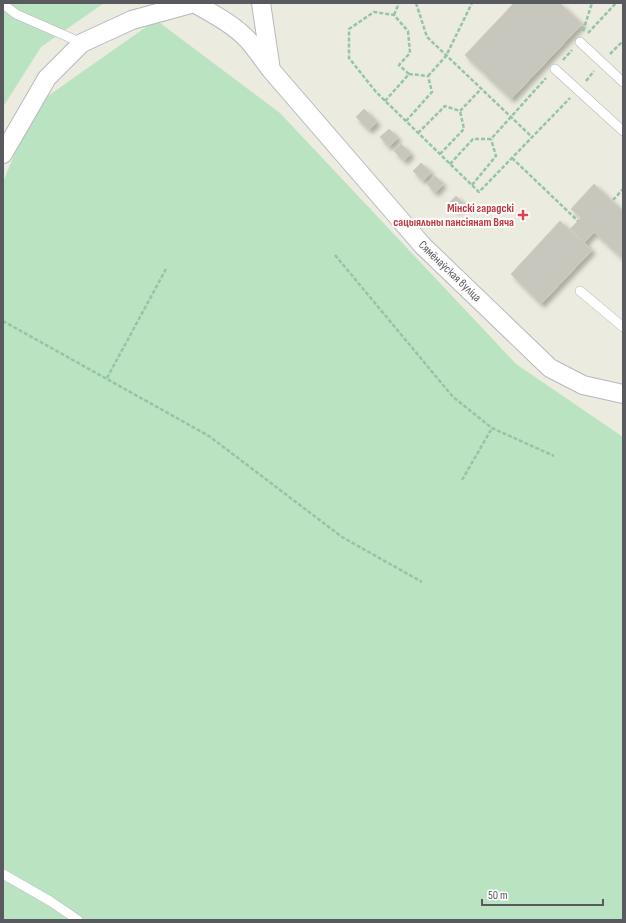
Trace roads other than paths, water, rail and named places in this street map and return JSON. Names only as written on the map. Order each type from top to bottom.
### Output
[{"type":"street","name":"Сямёнаўская вуліца","points":[[82,43],[132,20],[194,3],[215,15],[235,28],[248,40],[271,70],[423,246],[550,368],[582,385],[623,394]]},
{"type":"street","points":[[261,3],[271,70]]},
{"type":"street","points":[[3,154],[47,78],[82,43]]},
{"type":"lane","points":[[3,4],[16,14],[82,43]]},
{"type":"lane","points":[[580,42],[623,82]]},
{"type":"lane","points":[[555,69],[623,132]]},
{"type":"lane","points":[[580,291],[623,327]]},
{"type":"lane","points":[[3,874],[50,901],[78,920]]},
{"type":"place","name":"Мінскі гарадскі сацыяльны пансіянат Вяча","points":[[523,215]]}]
